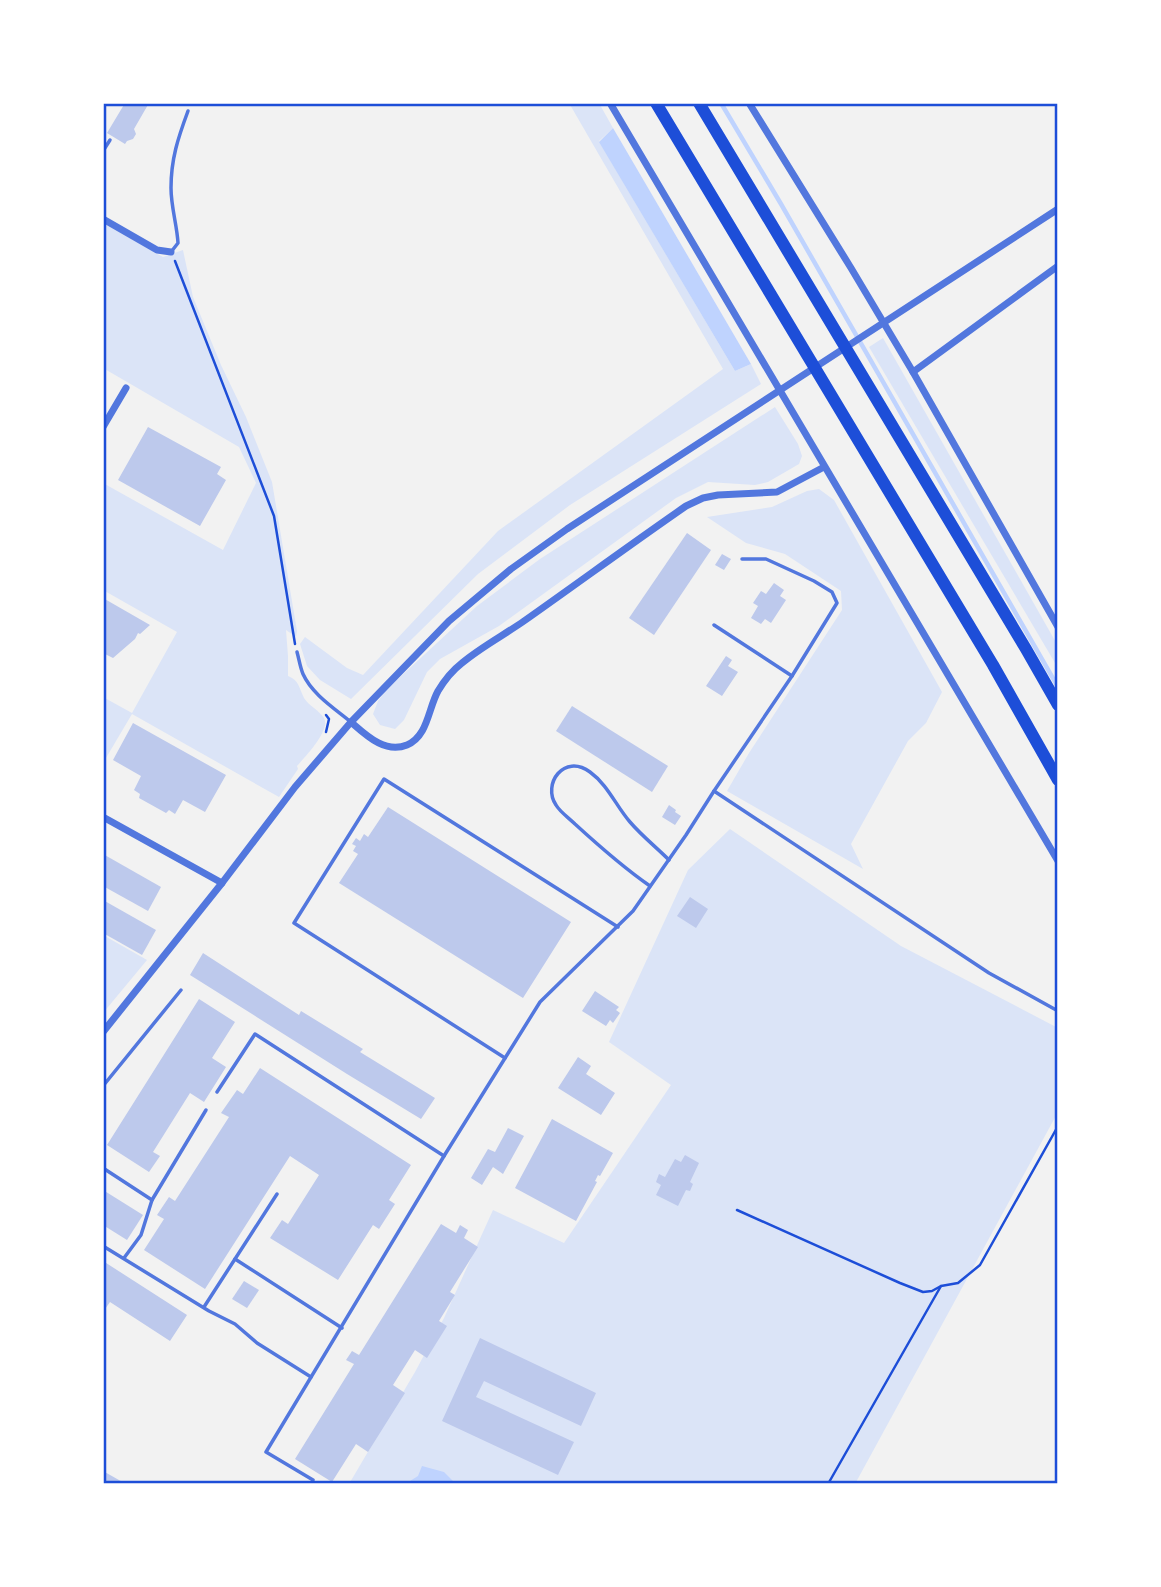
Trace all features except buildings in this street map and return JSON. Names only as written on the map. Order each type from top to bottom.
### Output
[{"type":"highway","points":[[656,103],[993,665],[1058,780]]},
{"type":"highway","points":[[699,103],[1058,705]]},
{"type":"street","points":[[610,103],[1058,861]]},
{"type":"street","points":[[749,103],[913,372],[1058,627]]},
{"type":"street","points":[[103,1032],[295,787],[351,722],[449,621],[511,569],[567,529],[1058,209]]},
{"type":"street","points":[[103,219],[157,250],[171,252]]},
{"type":"street","points":[[913,372],[1058,266]]},
{"type":"street","points":[[103,427],[126,388]]},
{"type":"street","points":[[351,722],[372,740],[387,746],[404,747],[414,742],[422,733],[437,693],[446,678],[462,662],[686,506],[718,495],[777,492],[824,467]]},
{"type":"street","points":[[103,817],[222,883]]},
{"type":"lane","points":[[171,252],[178,243],[171,188],[175,145],[188,111]]},
{"type":"lane","points":[[103,151],[110,140]]},
{"type":"lane","points":[[313,1480],[267,1452],[444,1156],[540,1002],[633,911],[792,676],[837,603],[832,592],[766,559],[741,559]]},
{"type":"lane","points":[[713,625],[792,676]]},
{"type":"lane","points":[[297,652],[307,681],[351,722]]},
{"type":"lane","points":[[650,886],[602,848],[556,806],[552,797],[555,777],[571,764],[589,770],[613,795],[629,821],[669,860]]},
{"type":"lane","points":[[505,1058],[294,923],[384,779],[618,927]]},
{"type":"lane","points":[[714,791],[989,972],[1058,1011]]},
{"type":"lane","points":[[103,1086],[181,990]]},
{"type":"lane","points":[[217,1092],[255,1034],[444,1156]]},
{"type":"lane","points":[[124,1258],[141,1235],[152,1200],[206,1110]]},
{"type":"lane","points":[[103,1168],[152,1200]]},
{"type":"lane","points":[[204,1307],[277,1194]]},
{"type":"lane","points":[[103,1246],[235,1324],[257,1342],[312,1377]]},
{"type":"lane","points":[[235,1259],[342,1328]]},
{"type":"path","points":[[171,252],[274,516],[297,652]]},
{"type":"path","points":[[103,379],[103,387]]},
{"type":"path","points":[[325,735],[329,725],[326,714]]},
{"type":"path","points":[[737,1210],[900,1283],[923,1292],[932,1292],[941,1286],[958,1283],[980,1265],[1058,1126]]},
{"type":"path","points":[[828,1484],[941,1286]]},
{"type":"shaded area","points":[[569,103],[599,103],[613,128],[599,141],[735,371],[751,364],[761,384],[570,505],[478,574],[351,699],[320,680],[307,666],[300,644],[305,637],[347,668],[363,675],[498,531],[723,369]]},
{"type":"shaded area","points":[[103,223],[163,257],[183,250],[193,297],[272,482],[297,631],[296,637],[286,630],[288,676],[297,682],[304,698],[322,715],[325,723],[321,736],[297,766],[298,769],[279,797],[132,714],[103,763],[103,697],[132,713],[177,632],[103,590],[103,483],[223,550],[256,483],[239,447],[103,368]]},
{"type":"shaded area","points":[[883,338],[1058,646],[1058,668],[869,347]]},
{"type":"shaded area","points":[[775,407],[798,444],[802,456],[799,464],[768,482],[755,485],[708,482],[676,498],[499,626],[440,659],[427,672],[404,720],[395,729],[380,725],[373,714],[386,690],[477,606],[540,559]]},
{"type":"shaded area","points":[[819,489],[834,500],[942,692],[926,723],[908,741],[851,844],[863,869],[727,791],[842,610],[841,591],[785,554],[746,543],[707,517],[772,507],[807,491]]},
{"type":"shaded area","points":[[730,829],[901,946],[1058,1028],[1058,1112],[855,1484],[349,1484],[444,1318],[493,1210],[564,1243],[671,1085],[609,1042],[688,870]]},
{"type":"shaded area","points":[[103,935],[147,960],[103,1013]]},
{"type":"water","points":[[613,128],[751,364],[735,371],[599,142]]},
{"type":"water","points":[[422,1466],[444,1472],[456,1484],[408,1484],[418,1476]]},
{"type":"waterway","points":[[721,103],[1058,687]]}]
